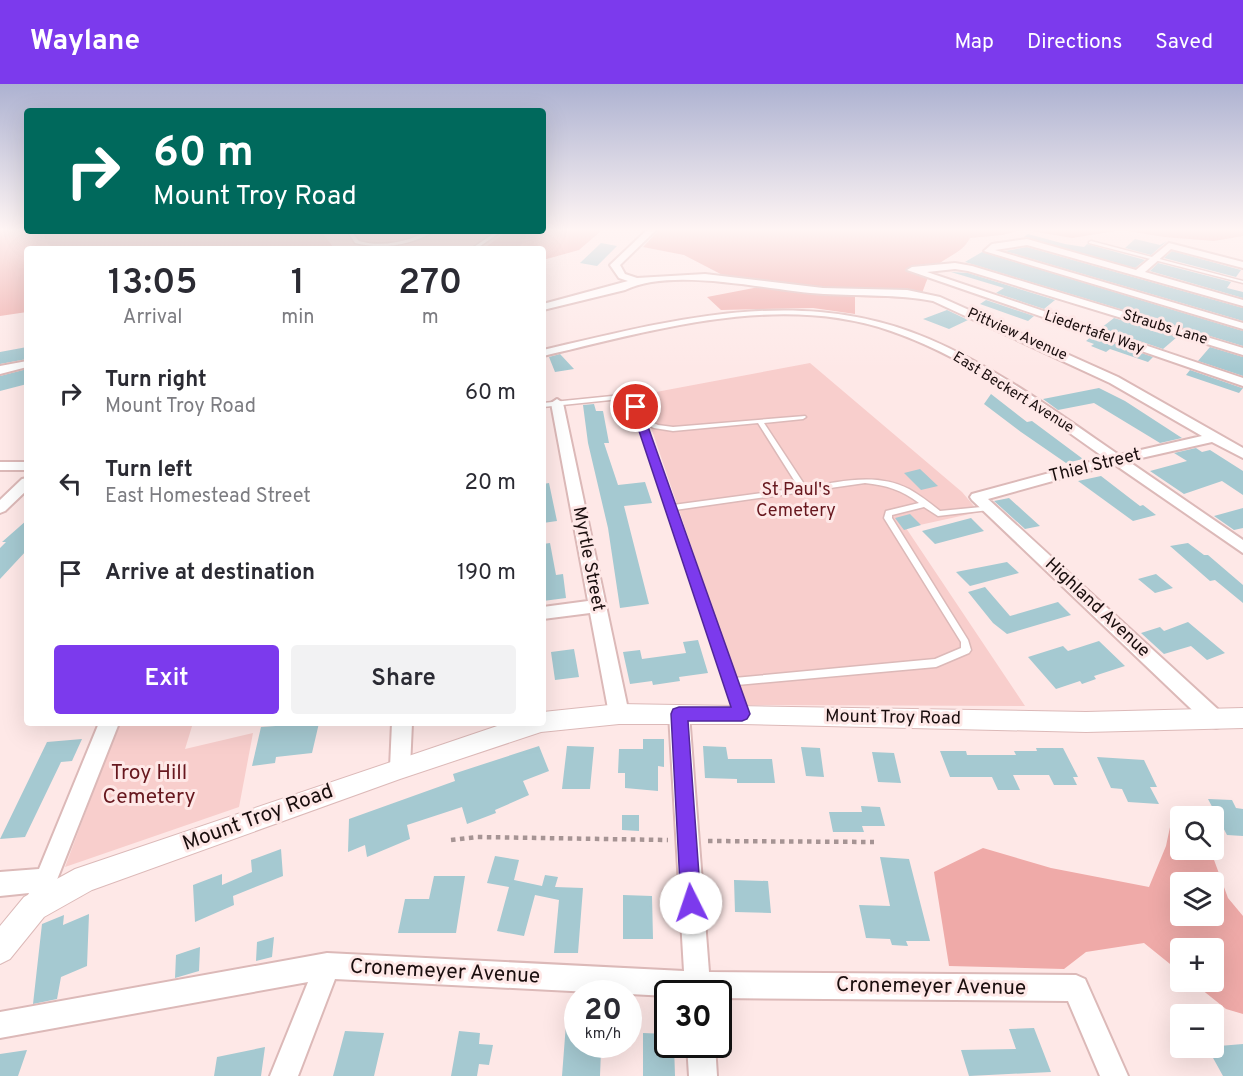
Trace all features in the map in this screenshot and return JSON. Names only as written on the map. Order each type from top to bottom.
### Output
[{"type":"street","points":[[623,276],[636,281]]},
{"type":"street","name":"Pittview Avenue","points":[[546,306],[622,288],[636,281],[701,276]]},
{"type":"street","name":"Pittview Avenue","points":[[707,276],[823,291],[907,293],[936,299],[1114,380],[1243,454]]},
{"type":"street","name":"Liedertafel Way","points":[[931,276],[1243,382]]},
{"type":"street","name":"Straubs Lane","points":[[996,276],[1243,352]]},
{"type":"street","points":[[1073,276],[1243,327]]},
{"type":"street","points":[[1145,276],[1243,303]]},
{"type":"street","name":"East Beckert Avenue","points":[[546,352],[711,315],[787,312],[855,318],[905,333],[945,351],[1012,389],[1117,459],[1243,548]]},
{"type":"street","points":[[0,370],[24,365]]},
{"type":"street","name":"Myrtle Street","points":[[550,404],[598,606],[619,714]]},
{"type":"street","name":"Thiel Street","points":[[983,502],[1117,459],[1215,437]]},
{"type":"street","points":[[0,466],[24,466]]},
{"type":"street","points":[[0,508],[24,485]]},
{"type":"street","name":"Highland Avenue","points":[[983,502],[1216,720]]},
{"type":"street","points":[[546,613],[598,606]]},
{"type":"street","name":"Mount Troy Road","points":[[546,722],[619,714],[742,714],[1086,723],[1243,718]]},
{"type":"street","points":[[679,714],[696,980]]},
{"type":"street","points":[[34,907],[108,726]]},
{"type":"street","points":[[400,768],[402,726]]},
{"type":"street","name":"Mount Troy Road","points":[[0,949],[34,907],[85,879],[400,768],[528,726]]},
{"type":"street","points":[[0,884],[45,880]]},
{"type":"street","points":[[284,1076],[327,966]]},
{"type":"street","name":"Cronemeyer Avenue","points":[[0,1025],[327,966],[654,986]]},
{"type":"street","name":"Cronemeyer Avenue","points":[[732,989],[1076,988],[1114,1076]]},
{"type":"street","points":[[702,1058],[703,1076]]},
{"type":"lane","points":[[1221,276],[1243,282]]},
{"type":"lane","points":[[550,404],[632,396],[742,714]]},
{"type":"lane","points":[[640,419],[656,427],[673,429],[803,417]]},
{"type":"lane","points":[[760,422],[804,490]]},
{"type":"lane","points":[[671,508],[865,482],[888,482],[910,491],[938,514],[983,502]]},
{"type":"lane","points":[[731,682],[936,663],[966,650],[965,642],[888,518],[889,513],[925,504]]},
{"type":"path","points":[[451,840],[477,837],[874,842]]},
{"type":"green space","name":"St Paul's Cemetery","points":[[810,363],[962,492],[979,512],[906,528],[1025,706],[745,705],[640,395]]},
{"type":"green space","name":"Troy Hill Cemetery","points":[[118,726],[192,726],[185,749],[253,733],[239,807],[65,867]]},
{"type":"shaded area","points":[[0,276],[24,276],[24,312],[0,316]]},
{"type":"shaded area","points":[[725,276],[929,276],[920,299],[855,297],[855,314],[813,308],[721,310],[707,297],[759,287],[736,282]]},
{"type":"shaded area","points":[[1170,827],[1170,860],[1214,860],[1218,872],[1170,872],[1170,926],[1224,926],[1224,887],[1228,898],[1243,916],[1243,1014],[1226,1009],[1224,1004],[1220,1004],[1205,992],[1224,992],[1224,938],[1170,938],[1170,964],[1144,943],[1086,952],[1064,969],[949,966],[934,872],[983,848],[1051,868],[1149,887],[1166,846]]},
{"type":"building","points":[[965,276],[979,276],[1055,300],[1044,309],[996,293],[1004,288]]},
{"type":"building","points":[[1012,276],[1062,276],[1243,331],[1243,346]]},
{"type":"building","points":[[1091,276],[1131,276],[1243,308],[1243,321]]},
{"type":"building","points":[[1168,276],[1209,276],[1231,282],[1227,288],[1243,292],[1243,298]]},
{"type":"building","points":[[986,300],[1034,316],[1028,321],[980,304]]},
{"type":"building","points":[[947,310],[968,320],[949,329],[923,319]]},
{"type":"building","points":[[1114,318],[1177,337],[1163,349],[1101,328]]},
{"type":"building","points":[[1092,336],[1153,357],[1148,362],[1110,349],[1106,352],[1091,346],[1094,344],[1086,341]]},
{"type":"building","points":[[1210,347],[1243,357],[1243,376],[1198,361]]},
{"type":"building","points":[[24,348],[24,360],[0,364],[0,352]]},
{"type":"building","points":[[560,354],[574,369],[555,372],[549,357]]},
{"type":"building","points":[[24,370],[24,385],[0,391],[0,376]]},
{"type":"building","points":[[1190,370],[1243,388],[1239,393],[1186,375]]},
{"type":"building","points":[[1099,388],[1125,401],[1182,438],[1160,443],[1094,403],[1058,410],[1043,399]]},
{"type":"building","points":[[991,394],[1027,422],[1032,421],[1083,459],[1066,463],[1021,432],[984,404]]},
{"type":"building","points":[[594,404],[596,411],[603,411],[609,443],[604,443],[618,485],[645,482],[652,503],[624,506],[649,604],[620,608],[608,528],[588,443],[583,405]]},
{"type":"building","points":[[1196,448],[1202,452],[1210,450],[1243,471],[1243,495],[1222,481],[1184,494],[1150,471],[1187,461],[1174,453]]},
{"type":"building","points":[[920,469],[938,486],[921,490],[904,473]]},
{"type":"building","points":[[1101,476],[1140,506],[1143,505],[1156,515],[1133,521],[1078,481]]},
{"type":"building","points":[[549,483],[557,521],[546,523],[546,484]]},
{"type":"building","points":[[1009,498],[1040,526],[1025,529],[994,501]]},
{"type":"building","points":[[1243,508],[1243,528],[1234,530],[1214,516]]},
{"type":"building","points":[[910,514],[921,525],[904,530],[895,518]]},
{"type":"building","points":[[971,518],[984,531],[935,544],[922,531]]},
{"type":"building","points":[[24,523],[24,553],[0,579],[0,548],[6,542],[2,542]]},
{"type":"building","points":[[550,543],[556,575],[563,574],[566,598],[546,601],[546,544]]},
{"type":"building","points":[[1188,543],[1204,555],[1208,555],[1243,585],[1243,603],[1215,580],[1210,581],[1170,546]]},
{"type":"building","points":[[1007,562],[1019,573],[970,586],[956,572]]},
{"type":"building","points":[[1156,574],[1173,588],[1155,593],[1138,579]]},
{"type":"building","points":[[985,587],[1010,616],[1058,602],[1071,615],[1007,634],[993,623],[968,592]]},
{"type":"building","points":[[1188,622],[1225,653],[1207,660],[1191,646],[1164,654],[1141,633],[1160,627],[1164,631]]},
{"type":"building","points":[[698,640],[708,673],[679,677],[680,681],[653,685],[652,681],[630,684],[623,652],[640,650],[642,659],[686,653],[683,642]]},
{"type":"building","points":[[1099,641],[1125,666],[1094,676],[1096,679],[1082,684],[1080,681],[1056,689],[1028,657],[1063,646],[1068,651]]},
{"type":"building","points":[[574,649],[579,677],[555,680],[551,652]]},
{"type":"building","points":[[318,726],[312,753],[276,757],[275,763],[252,766],[261,727]]},
{"type":"building","points":[[82,739],[72,761],[61,762],[25,837],[0,839],[47,742]]},
{"type":"building","points":[[643,739],[664,739],[664,767],[658,766],[658,791],[625,788],[625,773],[618,773],[619,749],[643,749]]},
{"type":"building","points":[[539,746],[549,771],[523,781],[529,795],[495,810],[496,813],[467,824],[462,807],[407,825],[410,839],[367,857],[365,845],[348,852],[349,819],[455,781],[453,774]]},
{"type":"building","points":[[567,746],[594,747],[590,789],[562,789]]},
{"type":"building","points":[[703,746],[726,747],[728,759],[772,759],[775,783],[737,783],[737,779],[705,778]]},
{"type":"building","points":[[801,747],[820,748],[824,777],[806,776]]},
{"type":"building","points":[[1036,748],[1063,748],[1078,777],[1073,777],[1077,785],[1054,785],[1049,775],[1013,775],[1020,790],[998,790],[992,777],[950,777],[940,751],[966,751],[967,755],[1016,755],[1014,751],[1037,751]]},
{"type":"building","points":[[872,752],[894,753],[901,783],[878,782]]},
{"type":"building","points":[[1097,757],[1144,760],[1157,787],[1150,787],[1159,804],[1128,802],[1122,789],[1111,788]]},
{"type":"building","points":[[1208,799],[1232,800],[1236,808],[1243,809],[1243,836],[1227,835],[1224,829],[1224,806],[1212,806]]},
{"type":"building","points":[[861,806],[880,807],[885,826],[862,826],[864,832],[833,832],[829,812],[862,812]]},
{"type":"building","points":[[622,815],[639,815],[639,831],[622,830]]},
{"type":"building","points":[[281,849],[283,876],[233,896],[234,905],[195,922],[193,885],[222,874],[222,885],[252,872],[251,860]]},
{"type":"building","points":[[495,856],[519,860],[514,880],[542,886],[545,875],[558,877],[555,887],[583,888],[578,953],[554,953],[559,900],[535,895],[524,936],[497,931],[509,887],[487,883]]},
{"type":"building","points":[[880,857],[909,859],[930,941],[906,941],[908,946],[892,945],[890,939],[866,938],[859,905],[890,906]]},
{"type":"building","points":[[434,876],[465,876],[456,933],[398,933],[405,899],[429,899]]},
{"type":"building","points":[[734,880],[768,881],[771,913],[735,912]]},
{"type":"building","points":[[623,895],[652,896],[653,939],[623,939]]},
{"type":"building","points":[[89,914],[87,966],[61,977],[57,999],[33,1004],[42,924],[64,915],[63,925]]},
{"type":"building","points":[[274,937],[272,957],[256,961],[257,942]]},
{"type":"building","points":[[200,947],[199,971],[175,978],[176,955]]},
{"type":"building","points":[[1034,1028],[1051,1072],[969,1076],[961,1050],[1016,1049],[1009,1029]]},
{"type":"building","points":[[345,1031],[384,1033],[374,1076],[333,1076]]},
{"type":"building","points":[[459,1031],[480,1033],[479,1044],[493,1045],[489,1065],[479,1064],[477,1076],[451,1076]]},
{"type":"building","points":[[643,1033],[654,1033],[654,1058],[674,1058],[675,1076],[643,1076]]},
{"type":"building","points":[[1243,1044],[1243,1076],[1223,1076],[1213,1058],[1224,1058],[1224,1046]]},
{"type":"building","points":[[265,1047],[261,1076],[214,1076],[217,1057]]},
{"type":"building","points":[[27,1050],[18,1076],[0,1076],[0,1054]]},
{"type":"building","points":[[564,1050],[564,1058],[601,1058],[600,1076],[562,1076]]},
{"type":"route","points":[[636,407],[742,714],[679,714],[691,903]]}]
